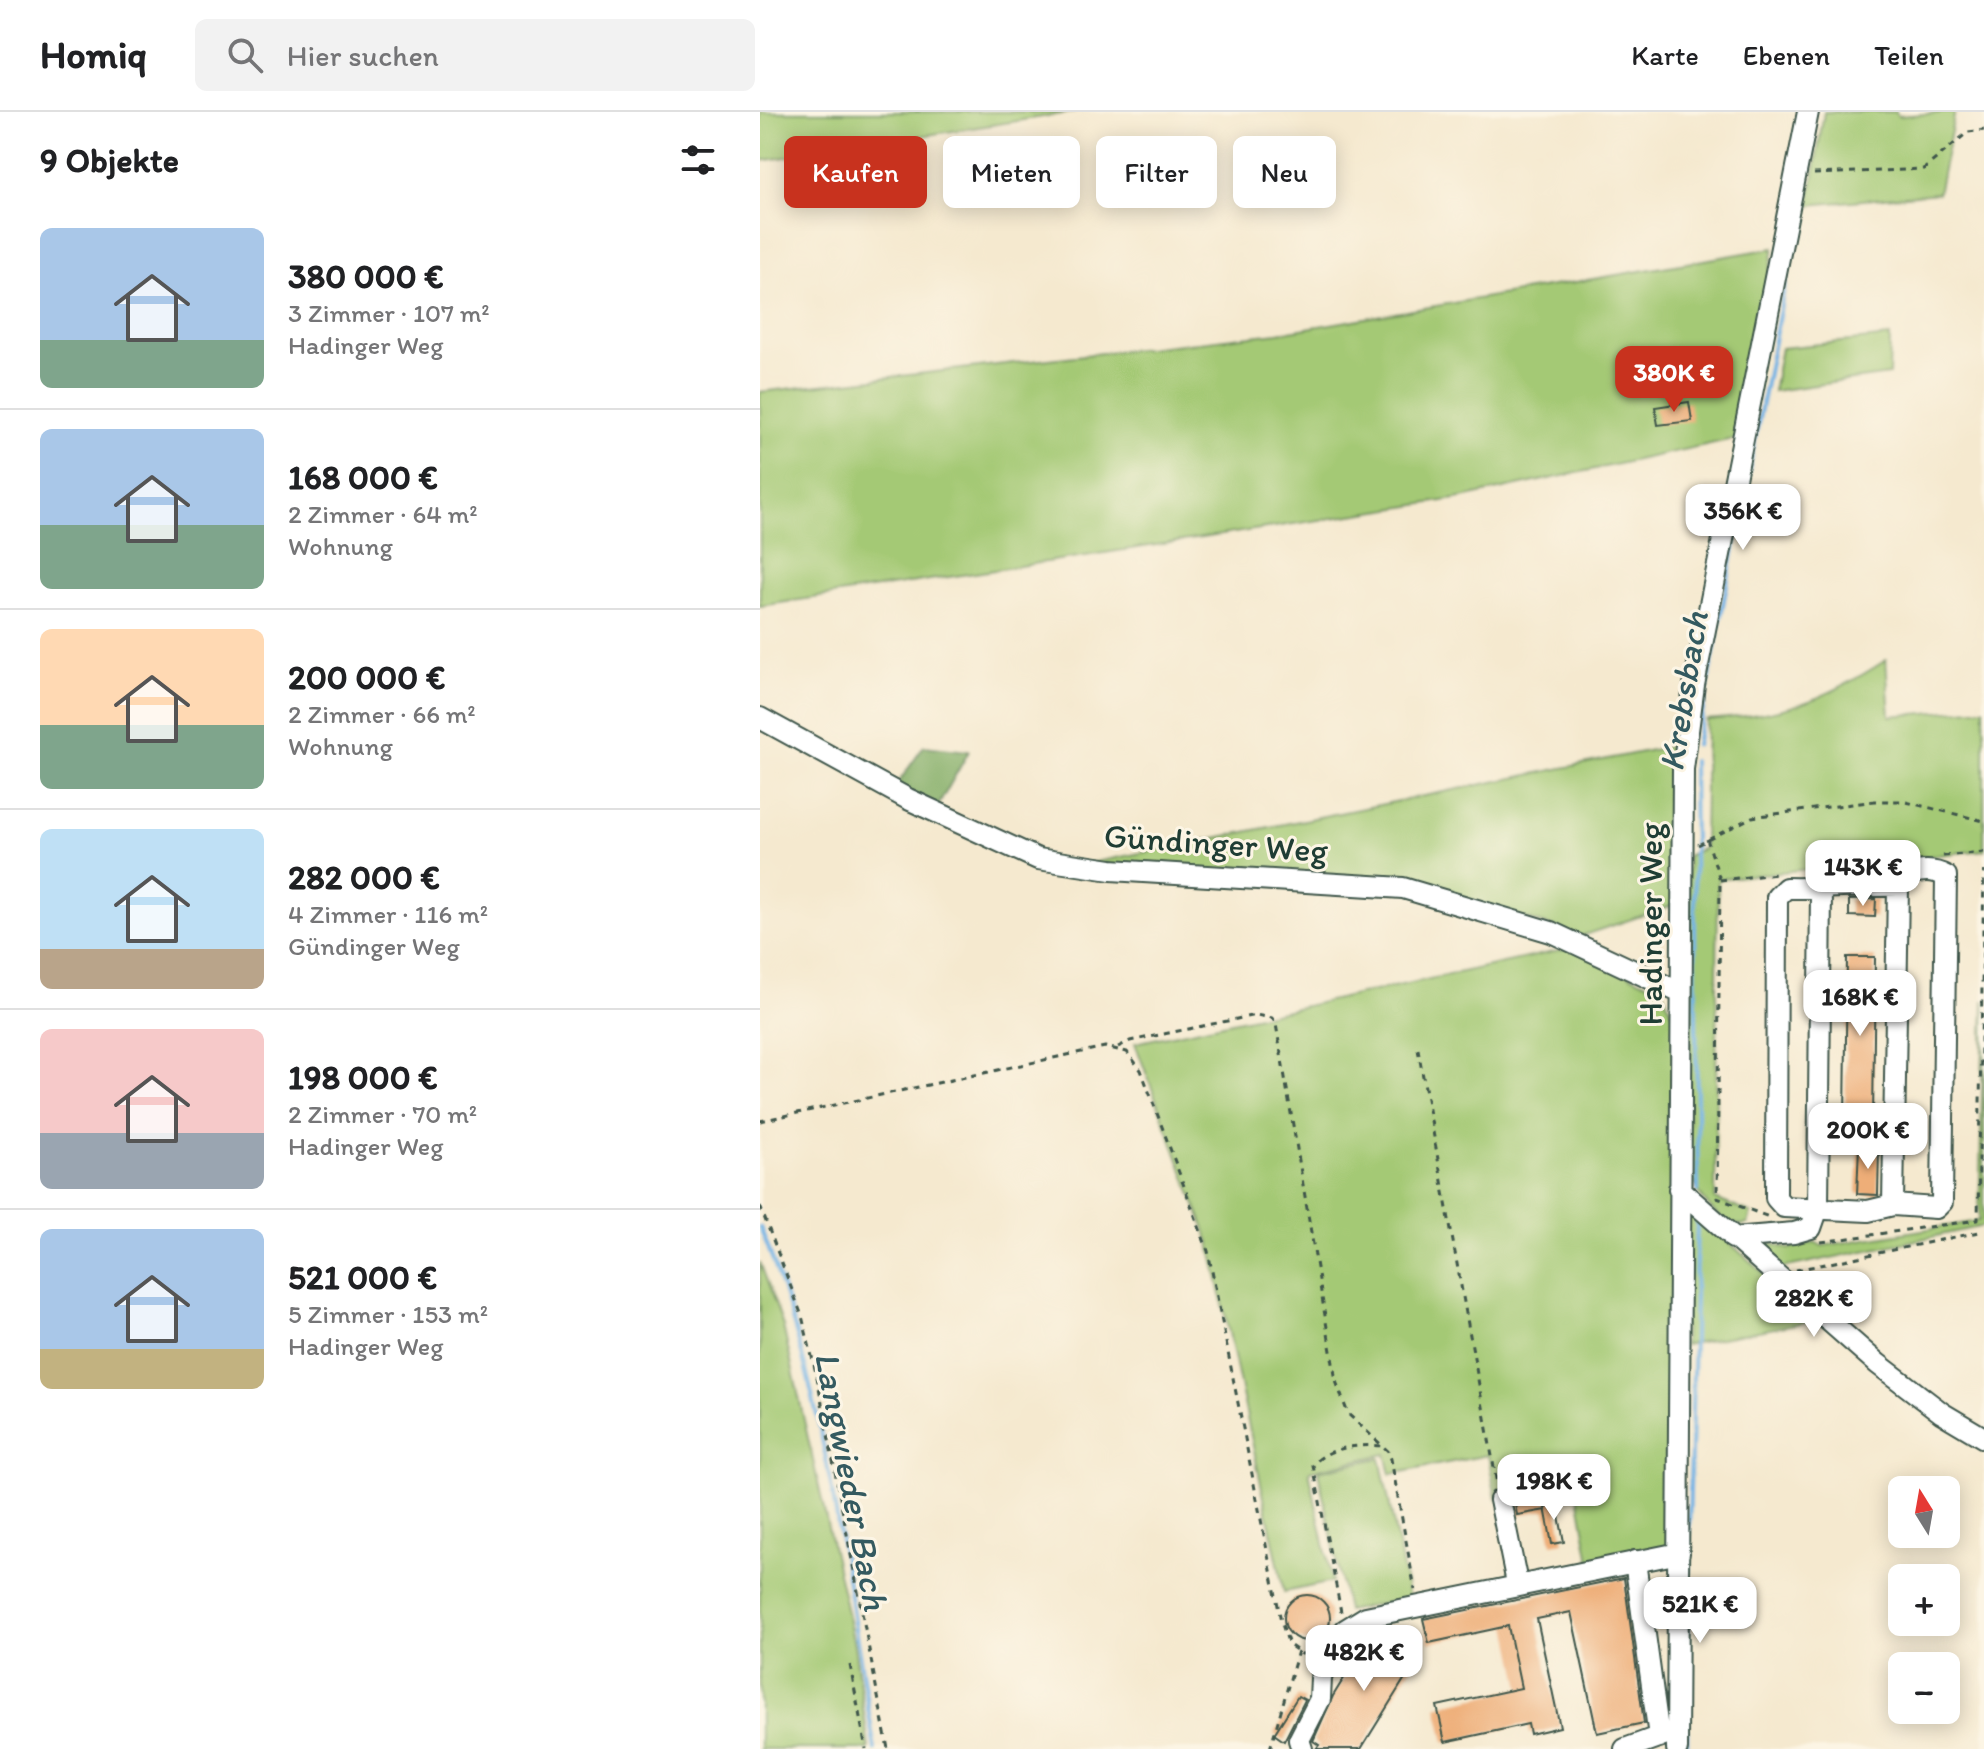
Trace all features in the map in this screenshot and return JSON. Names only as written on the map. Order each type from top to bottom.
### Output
[{"type":"street","name":"Hadinger Weg","points":[[1671,1739],[1679,1553],[1683,769],[1687,732],[1808,112]]},
{"type":"street","name":"Gündinger Weg","points":[[760,718],[908,799],[1038,859],[1111,870],[1403,888],[1551,932],[1681,993]]},
{"type":"street","points":[[1893,1205],[1898,886],[1904,876],[1912,872],[1940,873],[1947,882],[1942,1202],[1936,1208],[1893,1205],[1868,1211],[1784,1207],[1778,1204],[1777,897],[1786,888],[1817,879],[1833,884],[1898,886]]},
{"type":"street","points":[[1733,1238],[1808,1229],[1814,1222],[1818,1208],[1817,879]]},
{"type":"street","points":[[1679,1189],[1773,1275],[1878,1364],[1942,1413],[1984,1438]]},
{"type":"street","points":[[1500,1500],[1517,1583]]},
{"type":"street","points":[[1302,1749],[1299,1740],[1320,1699],[1321,1678],[1332,1649],[1345,1630],[1366,1617],[1517,1583],[1679,1553]]},
{"type":"street","points":[[1625,1749],[1671,1739],[1635,1561]]},
{"type":"path","points":[[1815,174],[1924,169],[1968,132],[1984,130]]},
{"type":"path","points":[[1785,1219],[1771,1218],[1717,1198],[1720,880],[1705,840],[1752,817],[1875,801],[1902,801],[1984,821]]},
{"type":"path","points":[[1936,856],[1984,852]]},
{"type":"path","points":[[1817,879],[1905,860]]},
{"type":"path","points":[[1808,1229],[1822,1242],[1978,1220],[1984,871]]},
{"type":"path","points":[[1720,880],[1782,873]]},
{"type":"path","points":[[760,1121],[1105,1047],[1118,1047],[1130,1041],[1256,1015],[1272,1018],[1279,1036],[1338,1391],[1348,1414],[1382,1446],[1391,1459],[1418,1606]]},
{"type":"path","points":[[1118,1047],[1131,1056],[1141,1070],[1203,1232],[1281,1621],[1289,1645],[1298,1651],[1270,1749]]},
{"type":"path","points":[[1418,1049],[1500,1500]]},
{"type":"path","points":[[760,1206],[802,1316],[817,1377],[888,1749]]},
{"type":"path","points":[[1773,1275],[1984,1231]]},
{"type":"path","points":[[1345,1630],[1313,1465],[1328,1454],[1351,1447],[1382,1446]]},
{"type":"path","points":[[850,1665],[866,1749]]},
{"type":"green space","points":[[760,112],[1075,112],[921,136],[784,136],[784,157],[760,161]]},
{"type":"green space","points":[[1824,112],[1896,112],[1898,116],[1955,112],[1938,193],[1809,205]]},
{"type":"green space","points":[[1774,248],[1738,438],[1462,498],[760,606],[760,392],[1278,333]]},
{"type":"green space","points":[[1890,337],[1889,375],[1773,391],[1781,348]]},
{"type":"green space","points":[[1886,660],[1890,716],[1984,708],[1984,850],[1718,879],[1715,1199],[1751,1213],[1748,1224],[1738,1225],[1728,1222],[1710,1208],[1689,1170],[1687,856],[1704,848],[1706,720],[1758,714],[1801,704],[1841,687]]},
{"type":"green space","points":[[1677,745],[1674,905],[1581,936],[1405,880],[1081,865]]},
{"type":"green space","points":[[924,746],[969,751],[937,808],[896,786]]},
{"type":"green space","points":[[1572,948],[1662,990],[1674,1016],[1672,1548],[1590,1561],[1576,1484],[1496,1498],[1488,1455],[1391,1474],[1386,1454],[1309,1471],[1332,1582],[1284,1592],[1210,1243],[1135,1043]]},
{"type":"green space","points":[[1984,1000],[1984,1226],[1783,1268],[1756,1248],[1759,1240],[1789,1249],[1815,1242],[1822,1246],[1979,1221]]},
{"type":"green space","points":[[1685,1203],[1816,1320],[1684,1345]]},
{"type":"green space","points":[[760,1262],[783,1326],[854,1644],[869,1749],[760,1749]]},
{"type":"green space","points":[[1380,1458],[1409,1598],[1347,1611],[1318,1471]]},
{"type":"building","points":[[1689,402],[1692,421],[1658,425],[1655,407]]},
{"type":"building","points":[[1876,899],[1875,917],[1849,916],[1849,900]]},
{"type":"building","points":[[1847,957],[1875,957],[1873,1120],[1845,1120]]},
{"type":"building","points":[[1859,1146],[1879,1147],[1878,1195],[1857,1194]]},
{"type":"building","points":[[1544,1499],[1546,1510],[1517,1515],[1515,1504]]},
{"type":"building","points":[[1556,1500],[1564,1542],[1552,1544],[1544,1502]]},
{"type":"building","points":[[1624,1578],[1644,1723],[1597,1733],[1571,1612],[1537,1619],[1560,1727],[1530,1734],[1528,1724],[1445,1742],[1437,1706],[1521,1688],[1508,1626],[1429,1643],[1423,1619]]},
{"type":"building","points":[[1307,1595],[1323,1602],[1330,1618],[1323,1634],[1307,1641],[1291,1634],[1284,1618],[1291,1602]]},
{"type":"building","points":[[1372,1629],[1418,1657],[1361,1749],[1316,1749],[1319,1745],[1313,1741],[1333,1696],[1365,1644],[1358,1640]]},
{"type":"building","points":[[1298,1696],[1305,1700],[1284,1741],[1274,1734]]},
{"type":"waterway","name":"Krebsbach","points":[[1696,745],[1809,160]]},
{"type":"waterway","name":"Krebsbach","points":[[1693,761],[1698,1191]]},
{"type":"waterway","points":[[1687,1749],[1697,1221]]},
{"type":"waterway","name":"Langwieder Bach","points":[[760,1227],[783,1290],[818,1419],[875,1749]]}]
